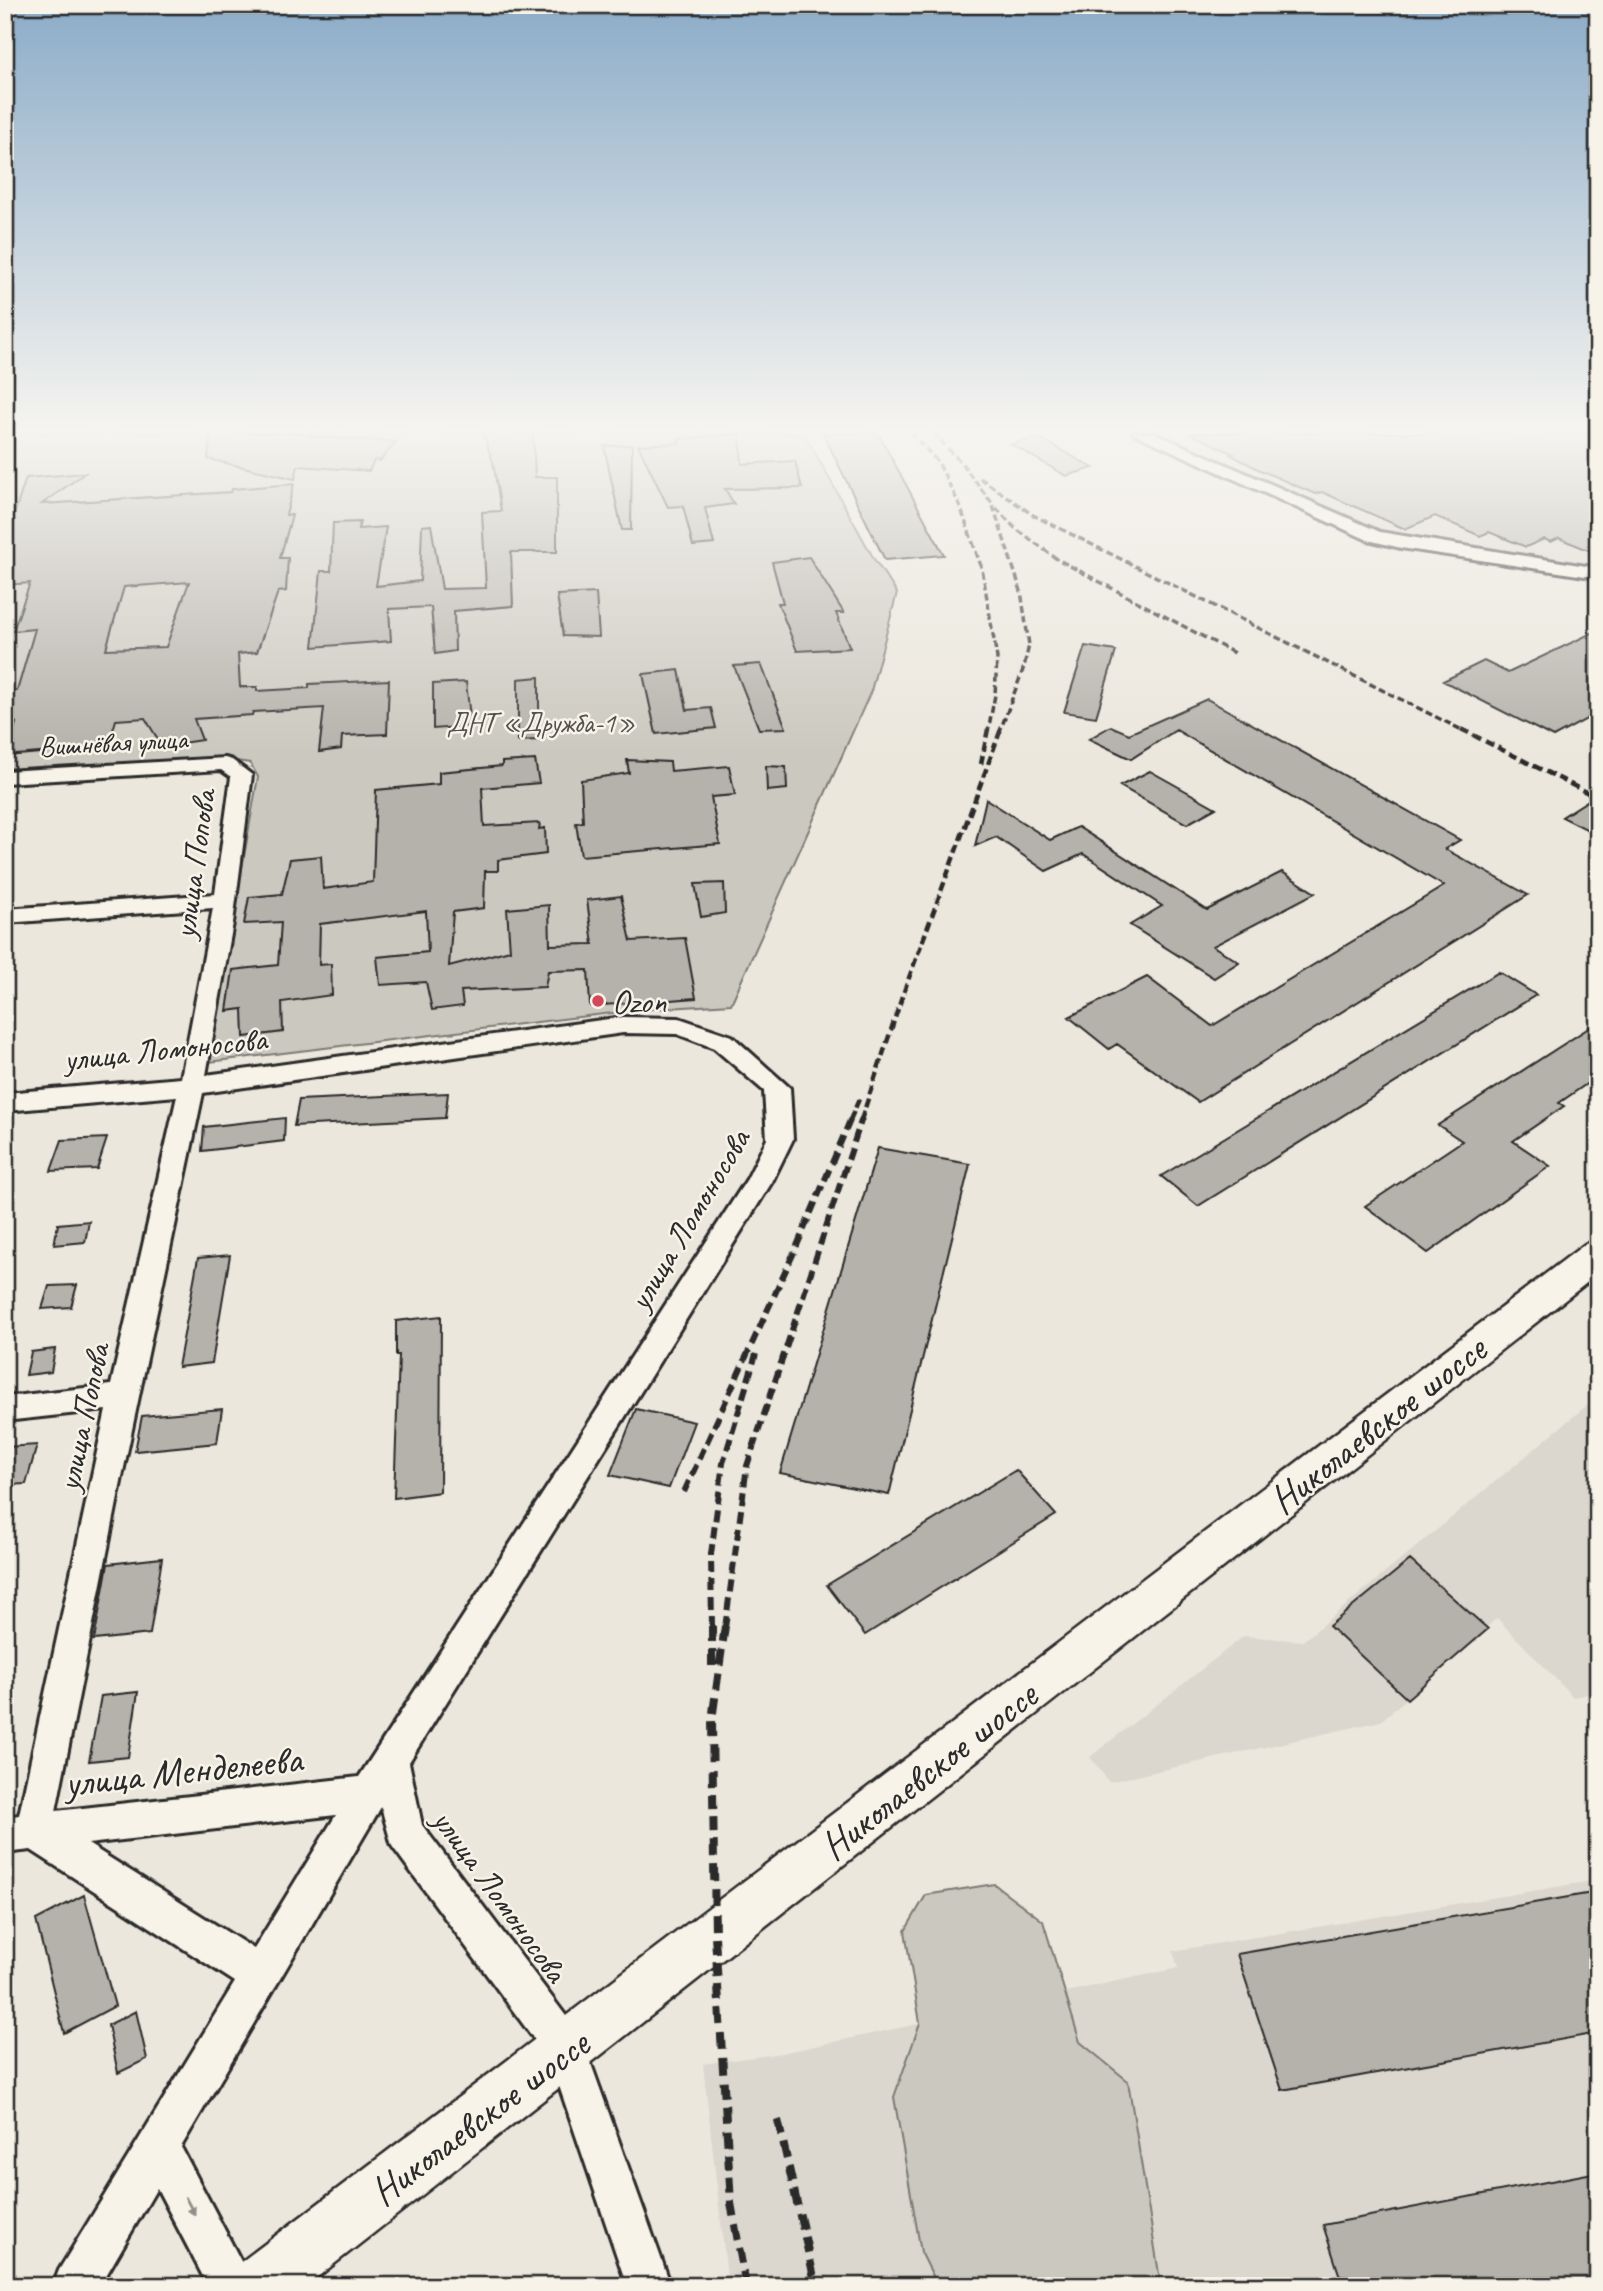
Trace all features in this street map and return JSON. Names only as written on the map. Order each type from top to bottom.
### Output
[{"type":"main road","name":"Николаевское шоссе","points":[[258,2286],[568,2050],[1598,1254]]},
{"type":"street","points":[[1389,540],[1598,573]]},
{"type":"street","name":"Вишнёвая улица","points":[[5,777],[225,764]]},
{"type":"street","name":"улица Попова","points":[[20,1833],[124,1396],[192,1086],[237,833],[242,775],[225,764]]},
{"type":"street","points":[[5,916],[225,900]]},
{"type":"street","name":"улица Ломоносова","points":[[5,1102],[192,1086],[623,1025],[679,1026],[723,1041],[776,1088],[780,1139],[759,1182],[390,1759],[405,1833],[568,2050]]},
{"type":"street","points":[[5,1409],[124,1396]]},
{"type":"street","points":[[75,2286],[258,1975],[390,1759]]},
{"type":"street","name":"улица Менделеева","points":[[20,1833],[370,1793]]},
{"type":"street","points":[[20,1833],[258,1975]]},
{"type":"street","points":[[568,2050],[649,2286]]},
{"type":"street","points":[[158,2146],[232,2286]]},
{"type":"shaded area","points":[[1398,540],[1598,540],[1598,570]]},
{"type":"shaded area","points":[[1598,1396],[1598,1692],[1573,1697],[1497,1618],[1381,1721],[1109,1782],[1090,1757],[1244,1636],[1303,1641]]},
{"type":"shaded area","points":[[1598,1880],[1598,2286],[728,2286],[703,2064],[782,2053],[1178,1968],[1173,1951]]},
{"type":"green space","name":"ДНТ «Дружба-1»","points":[[5,540],[863,540],[897,593],[871,691],[731,1004],[637,1010],[208,1062],[258,777],[250,763],[216,758],[5,771]]},
{"type":"green space","points":[[994,1884],[1043,1921],[1080,2042],[1128,2081],[1161,2286],[938,2286],[921,2252],[894,2097],[920,2023],[905,1931],[926,1895]]},
{"type":"building","points":[[8,540],[285,540],[280,558],[288,558],[286,591],[278,592],[257,652],[238,654],[240,687],[257,687],[257,691],[309,688],[309,684],[389,680],[387,734],[342,736],[341,749],[319,752],[324,708],[194,719],[202,740],[162,746],[145,718],[116,720],[108,747],[5,756],[16,723],[5,724],[5,692],[17,691],[35,629],[13,631],[30,583],[5,585],[5,550]],"holes":[[[189,582],[166,647],[106,649],[124,587]]]},
{"type":"building","points":[[332,540],[384,540],[376,586],[420,581],[421,540],[434,540],[442,589],[486,588],[483,540],[557,540],[557,552],[511,552],[513,606],[454,611],[455,651],[435,654],[431,607],[389,609],[391,641],[313,647],[321,571],[331,571]]},
{"type":"building","points":[[691,540],[713,540],[714,544],[693,546]]},
{"type":"building","points":[[875,540],[936,540],[944,555],[885,560]]},
{"type":"building","points":[[1509,540],[1542,540],[1526,547]]},
{"type":"building","points":[[1564,540],[1598,540],[1598,554]]},
{"type":"building","points":[[809,557],[844,613],[836,613],[850,648],[797,651],[778,603],[783,603],[772,562]]},
{"type":"building","points":[[596,593],[599,637],[563,636],[557,595]]},
{"type":"building","points":[[1598,630],[1598,713],[1553,737],[1443,681],[1484,661],[1508,673]]},
{"type":"building","points":[[1085,646],[1116,651],[1096,717],[1064,712]]},
{"type":"building","points":[[761,664],[786,728],[759,729],[734,666]]},
{"type":"building","points":[[679,670],[687,710],[711,708],[716,728],[656,734],[643,674]]},
{"type":"building","points":[[539,677],[539,740],[518,741],[518,679]]},
{"type":"building","points":[[466,682],[471,726],[433,729],[433,684]]},
{"type":"building","points":[[1207,699],[1460,840],[1445,849],[1528,895],[1198,1102],[1117,1044],[1109,1049],[1069,1017],[1147,977],[1212,1026],[1444,886],[1176,730],[1131,759],[1089,739],[1111,726],[1129,734]]},
{"type":"building","points":[[535,760],[539,783],[482,788],[484,826],[540,823],[539,829],[545,828],[546,854],[498,860],[498,871],[485,871],[484,908],[453,912],[449,966],[510,950],[507,909],[549,905],[550,945],[593,944],[587,900],[621,896],[631,941],[685,938],[696,998],[590,1006],[588,970],[548,971],[545,987],[461,991],[463,1006],[432,1010],[426,982],[380,985],[377,957],[428,952],[426,911],[320,924],[319,965],[331,964],[332,995],[282,1002],[283,1032],[244,1037],[243,1009],[227,1011],[233,970],[278,965],[281,922],[244,924],[249,897],[282,894],[290,859],[321,856],[323,889],[373,882],[376,790],[439,784],[439,772],[502,766],[502,762]]},
{"type":"building","points":[[627,760],[670,762],[671,771],[729,766],[735,795],[711,797],[720,844],[581,856],[576,823],[583,822],[581,780],[629,773]]},
{"type":"building","points":[[766,766],[786,767],[787,789],[767,791]]},
{"type":"building","points":[[1150,771],[1216,808],[1187,824],[1120,786]]},
{"type":"building","points":[[1598,794],[1598,835],[1562,817]]},
{"type":"building","points":[[986,799],[1050,840],[1078,827],[1207,910],[1282,872],[1315,893],[1213,946],[1239,962],[1214,978],[1130,925],[1162,906],[1083,854],[1046,871],[996,837],[975,846]]},
{"type":"building","points":[[724,883],[725,913],[701,917],[695,884]]},
{"type":"building","points":[[1499,972],[1536,995],[1198,1206],[1161,1176]]},
{"type":"building","points":[[1598,1022],[1598,1076],[1559,1103],[1564,1106],[1513,1141],[1550,1166],[1428,1253],[1365,1206],[1462,1141],[1438,1125]]},
{"type":"building","points":[[448,1093],[445,1118],[294,1126],[299,1100]]},
{"type":"building","points":[[285,1118],[284,1141],[202,1151],[204,1127]]},
{"type":"building","points":[[107,1138],[97,1169],[51,1171],[62,1140]]},
{"type":"building","points":[[878,1148],[970,1164],[889,1495],[780,1473]]},
{"type":"building","points":[[89,1221],[85,1242],[54,1245],[58,1224]]},
{"type":"building","points":[[230,1255],[212,1363],[178,1367],[198,1258]]},
{"type":"building","points":[[77,1285],[71,1307],[42,1309],[49,1286]]},
{"type":"building","points":[[441,1316],[440,1492],[394,1498],[399,1355],[396,1355],[396,1321]]},
{"type":"building","points":[[55,1349],[51,1372],[26,1375],[31,1352]]},
{"type":"building","points":[[222,1409],[217,1443],[135,1451],[142,1416]]},
{"type":"building","points":[[636,1409],[694,1422],[669,1488],[610,1475]]},
{"type":"building","points":[[37,1445],[26,1484],[5,1485],[5,1447]]},
{"type":"building","points":[[1016,1470],[1056,1515],[865,1635],[827,1585]]},
{"type":"building","points":[[162,1558],[150,1634],[94,1640],[108,1564]]},
{"type":"building","points":[[1410,1560],[1488,1629],[1407,1699],[1329,1626]]},
{"type":"building","points":[[138,1692],[128,1757],[89,1761],[101,1696]]},
{"type":"building","points":[[1598,1892],[1598,2033],[1282,2090],[1237,1954]]},
{"type":"building","points":[[84,1895],[115,2006],[64,2033],[36,1920]]},
{"type":"building","points":[[136,2011],[147,2059],[118,2073],[108,2025]]},
{"type":"building","points":[[1598,2172],[1598,2286],[1343,2286],[1323,2225]]},
{"type":"railway","points":[[972,540],[982,569],[997,658],[995,695],[988,731]]},
{"type":"railway","points":[[1000,731],[1024,667],[1029,645],[1021,591],[1004,540]]},
{"type":"railway","points":[[1031,540],[1057,559],[1234,653]]},
{"type":"railway","points":[[1083,540],[1464,731]]},
{"type":"railway","points":[[981,764],[988,729]]},
{"type":"railway","points":[[861,1120],[903,994],[1001,729]]},
{"type":"railway","points":[[1461,729],[1598,798]]},
{"type":"railway","points":[[850,1120],[860,1097]]},
{"type":"railway","points":[[684,1492],[796,1248],[851,1118]]},
{"type":"railway","points":[[725,1628],[747,1466],[862,1118]]},
{"type":"railway","points":[[712,1628],[711,1554],[723,1463],[756,1354]]},
{"type":"railway","points":[[725,1626],[712,1720],[715,1936],[731,2203],[746,2286]]},
{"type":"railway","points":[[712,1628],[712,1667]]},
{"type":"railway","points":[[778,2120],[816,2286]]},
{"type":"place","name":"Ozon","points":[[598,1001]]}]
